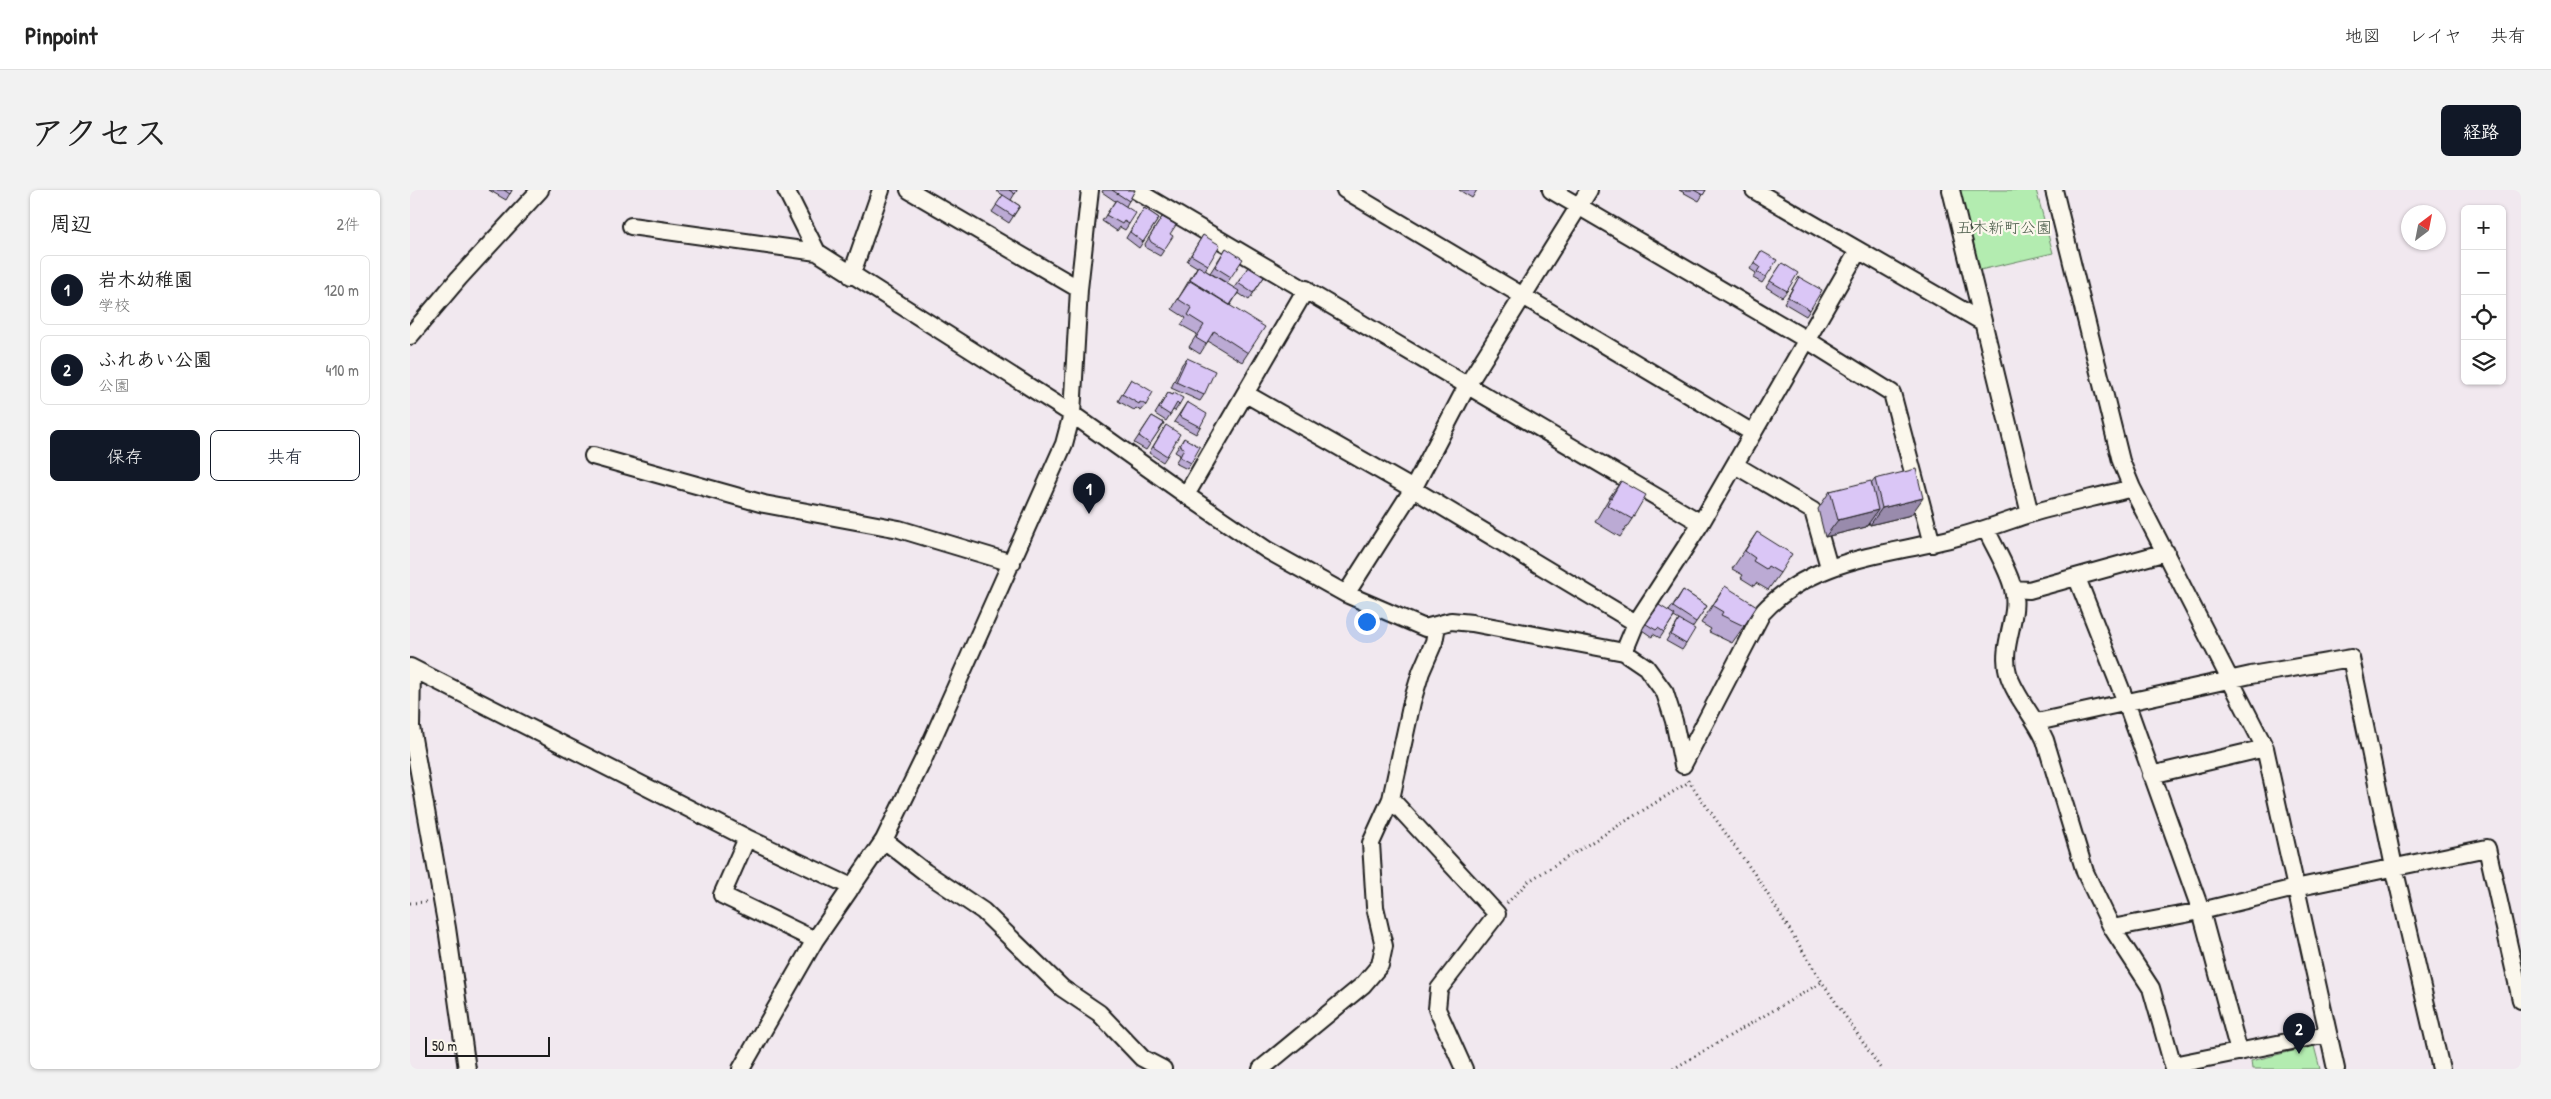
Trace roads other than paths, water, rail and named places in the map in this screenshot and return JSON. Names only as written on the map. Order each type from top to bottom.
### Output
[{"type":"street","points":[[410,336],[459,278],[540,190]]},
{"type":"street","points":[[851,276],[881,190]]},
{"type":"street","points":[[909,190],[1079,290]]},
{"type":"street","points":[[740,1069],[815,940],[884,840],[924,758],[1064,444],[1072,414],[1079,290],[1090,190]]},
{"type":"street","points":[[1135,190],[1468,384],[1701,523]]},
{"type":"street","points":[[1345,190],[1753,433]]},
{"type":"street","points":[[1551,190],[1807,340],[1892,393],[1932,544]]},
{"type":"street","points":[[1346,594],[1413,489],[1468,384],[1525,296],[1589,190]]},
{"type":"street","points":[[1754,190],[1981,321]]},
{"type":"street","points":[[1950,190],[2030,514]]},
{"type":"street","points":[[2054,190],[2121,461],[2132,488],[2232,680],[2265,748],[2336,1069]]},
{"type":"street","points":[[791,193],[817,252]]},
{"type":"street","points":[[631,226],[817,252],[851,276],[1072,414],[1186,496],[1267,550],[1346,594],[1425,628],[1437,626],[1450,620],[1624,652],[1646,667],[1665,693],[1674,721],[1683,765],[1762,613],[1774,601],[1829,567],[1932,544],[2030,514],[2132,488]]},
{"type":"street","points":[[1624,652],[1636,624],[1701,523],[1858,251]]},
{"type":"street","points":[[1186,496],[1306,289]]},
{"type":"street","points":[[1246,394],[1413,489],[1636,624]]},
{"type":"street","points":[[594,456],[764,504],[899,529],[1012,563]]},
{"type":"street","points":[[1735,465],[1813,511],[1829,567]]},
{"type":"street","points":[[1986,529],[2013,590],[2013,614],[2006,656],[2008,673],[2017,692],[2037,722],[2085,872],[2112,928],[2151,988],[2173,1067],[2327,1034]]},
{"type":"street","points":[[2013,590],[2029,590],[2166,552]]},
{"type":"street","points":[[2077,578],[2126,702],[2201,911],[2239,1052]]},
{"type":"street","points":[[1260,1069],[1363,985],[1380,965],[1384,946],[1375,907],[1371,843],[1392,799],[1412,702],[1434,642],[1437,626]]},
{"type":"street","points":[[2037,722],[2232,680],[2351,658],[2394,868],[2440,1069]]},
{"type":"street","points":[[467,1069],[447,928],[411,727],[411,668],[747,838],[852,887]]},
{"type":"street","points":[[2151,775],[2265,748]]},
{"type":"street","points":[[1392,799],[1497,914],[1439,988],[1437,1009],[1464,1069]]},
{"type":"street","points":[[747,838],[722,895],[815,940]]},
{"type":"street","points":[[884,840],[982,911],[1062,988],[1099,1014],[1142,1058],[1163,1069]]},
{"type":"street","points":[[2112,928],[2201,911],[2295,888],[2487,848],[2521,1000]]},
{"type":"place","name":"岩木幼稚園","points":[[1089,514]]},
{"type":"place","name":"ふれあい公園","points":[[2299,1054]]},
{"type":"park label","name":"五木新町公園","points":[[2004,227]]}]
